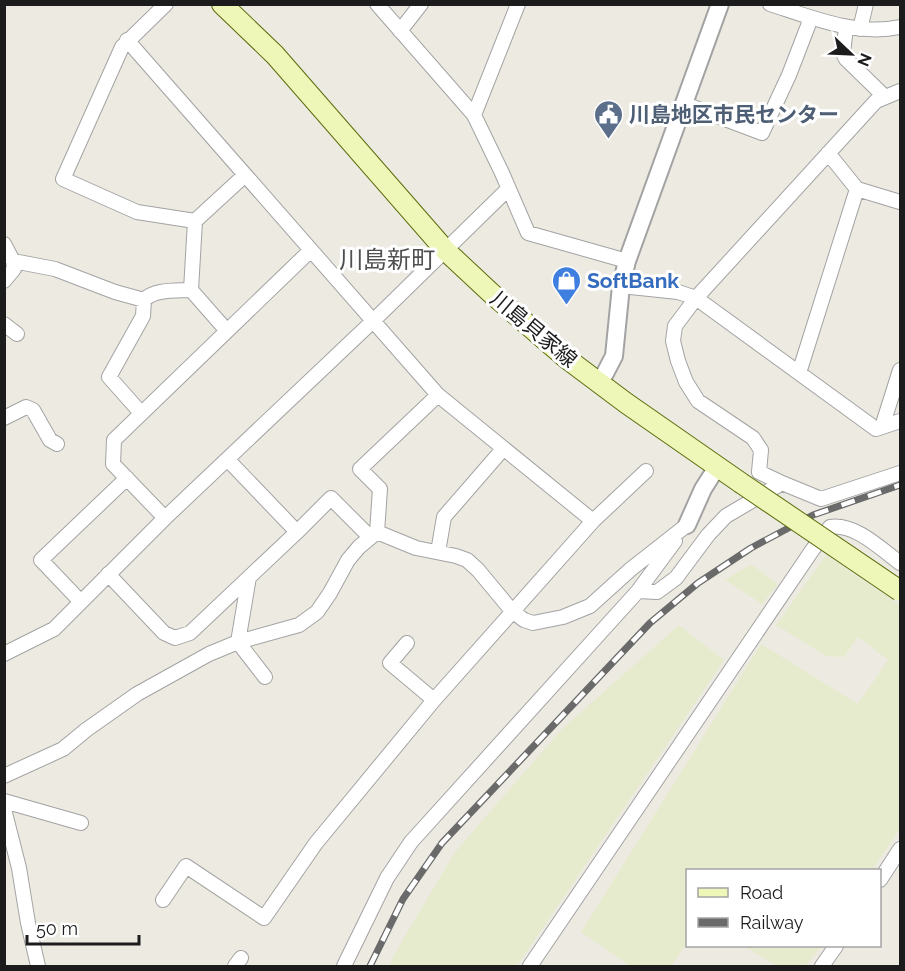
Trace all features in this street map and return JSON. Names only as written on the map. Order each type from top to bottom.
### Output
[{"type":"main road","name":"川島貝家線","points":[[222,4],[274,55],[446,251],[491,294],[557,351],[600,383],[717,467],[900,591]]},
{"type":"street","points":[[166,4],[122,47],[59,179],[137,212],[195,220]]},
{"type":"street","points":[[377,4],[474,115],[528,233],[627,261]]},
{"type":"street","points":[[400,31],[421,4]]},
{"type":"street","points":[[474,115],[518,4]]},
{"type":"street","points":[[600,383],[614,356],[621,286],[627,261],[720,4]]},
{"type":"street","points":[[866,4],[843,52],[846,59],[885,97]]},
{"type":"street","points":[[778,6],[811,18],[853,28],[879,31],[900,27]]},
{"type":"street","points":[[685,104],[762,133],[789,75],[811,18]]},
{"type":"street","points":[[127,40],[438,395],[593,521]]},
{"type":"street","points":[[900,91],[876,101],[696,298],[675,326],[673,341],[678,361],[698,401],[753,438],[761,450],[759,472],[821,499],[900,472]]},
{"type":"street","points":[[828,153],[857,189],[900,202]]},
{"type":"street","points":[[227,331],[191,290],[195,220],[245,175]]},
{"type":"street","points":[[4,654],[54,629],[165,518],[446,251],[508,189]]},
{"type":"street","points":[[799,373],[857,189]]},
{"type":"street","points":[[4,244],[13,261],[14,269],[4,281]]},
{"type":"street","points":[[165,518],[113,464],[114,440],[311,250]]},
{"type":"street","points":[[13,261],[55,269],[115,292],[144,300]]},
{"type":"street","points":[[621,286],[678,292],[696,298],[876,429],[900,421]]},
{"type":"street","points":[[141,413],[109,377],[143,316],[144,300],[149,295],[161,292],[191,290]]},
{"type":"street","points":[[4,324],[17,334]]},
{"type":"street","points":[[882,427],[900,370]]},
{"type":"street","points":[[374,534],[380,489],[360,469],[438,395]]},
{"type":"street","points":[[4,418],[26,407],[33,410],[50,440],[57,444]]},
{"type":"street","points":[[438,552],[444,517],[504,449]]},
{"type":"street","points":[[228,460],[297,532]]},
{"type":"street","points":[[344,966],[387,878],[411,842],[638,591],[687,525],[703,489],[717,467]]},
{"type":"street","points":[[163,900],[186,866],[264,918],[316,843],[434,700],[593,521],[646,471]]},
{"type":"street","points":[[81,602],[41,560],[127,478]]},
{"type":"street","points":[[638,591],[657,592],[676,578],[708,535],[726,516],[782,483]]},
{"type":"street","points":[[108,574],[164,633],[176,638],[190,633],[331,498],[374,534]]},
{"type":"street","points":[[4,776],[63,749],[137,694],[210,654],[238,642],[299,626],[310,618],[323,603],[358,547],[374,534],[385,533],[416,548],[456,556],[472,564],[512,611],[524,620],[533,623],[563,617],[590,606],[631,569],[687,525]]},
{"type":"street","points":[[530,966],[830,527],[853,529],[900,563]]},
{"type":"street","points":[[249,577],[238,642],[265,677]]},
{"type":"street","points":[[407,643],[390,663],[434,700]]},
{"type":"street","points":[[4,801],[81,823]]},
{"type":"street","points":[[4,809],[19,868],[38,966]]},
{"type":"street","points":[[881,877],[900,849]]},
{"type":"street","points":[[822,966],[835,947]]},
{"type":"green space","points":[[826,555],[900,605],[900,829],[873,869],[686,869],[686,944],[671,966],[630,966],[581,932],[761,644],[858,704],[888,660],[858,637],[844,657],[826,656],[776,625]]},
{"type":"green space","points":[[751,564],[778,584],[762,604],[725,580]]},
{"type":"green space","points":[[679,625],[724,660],[517,966],[390,966],[392,958],[455,852],[562,729]]},
{"type":"green space","points":[[746,947],[820,947],[806,966],[777,966]]},
{"type":"railway","points":[[370,966],[403,899],[442,843],[650,623],[698,583],[751,548],[813,515],[900,485]]},
{"type":"place","name":"川島地区市民センター","points":[[608,140]]},
{"type":"place","name":"SoftBank","points":[[566,306]]},
{"type":"district","name":"川島新町","points":[[387,259]]}]
